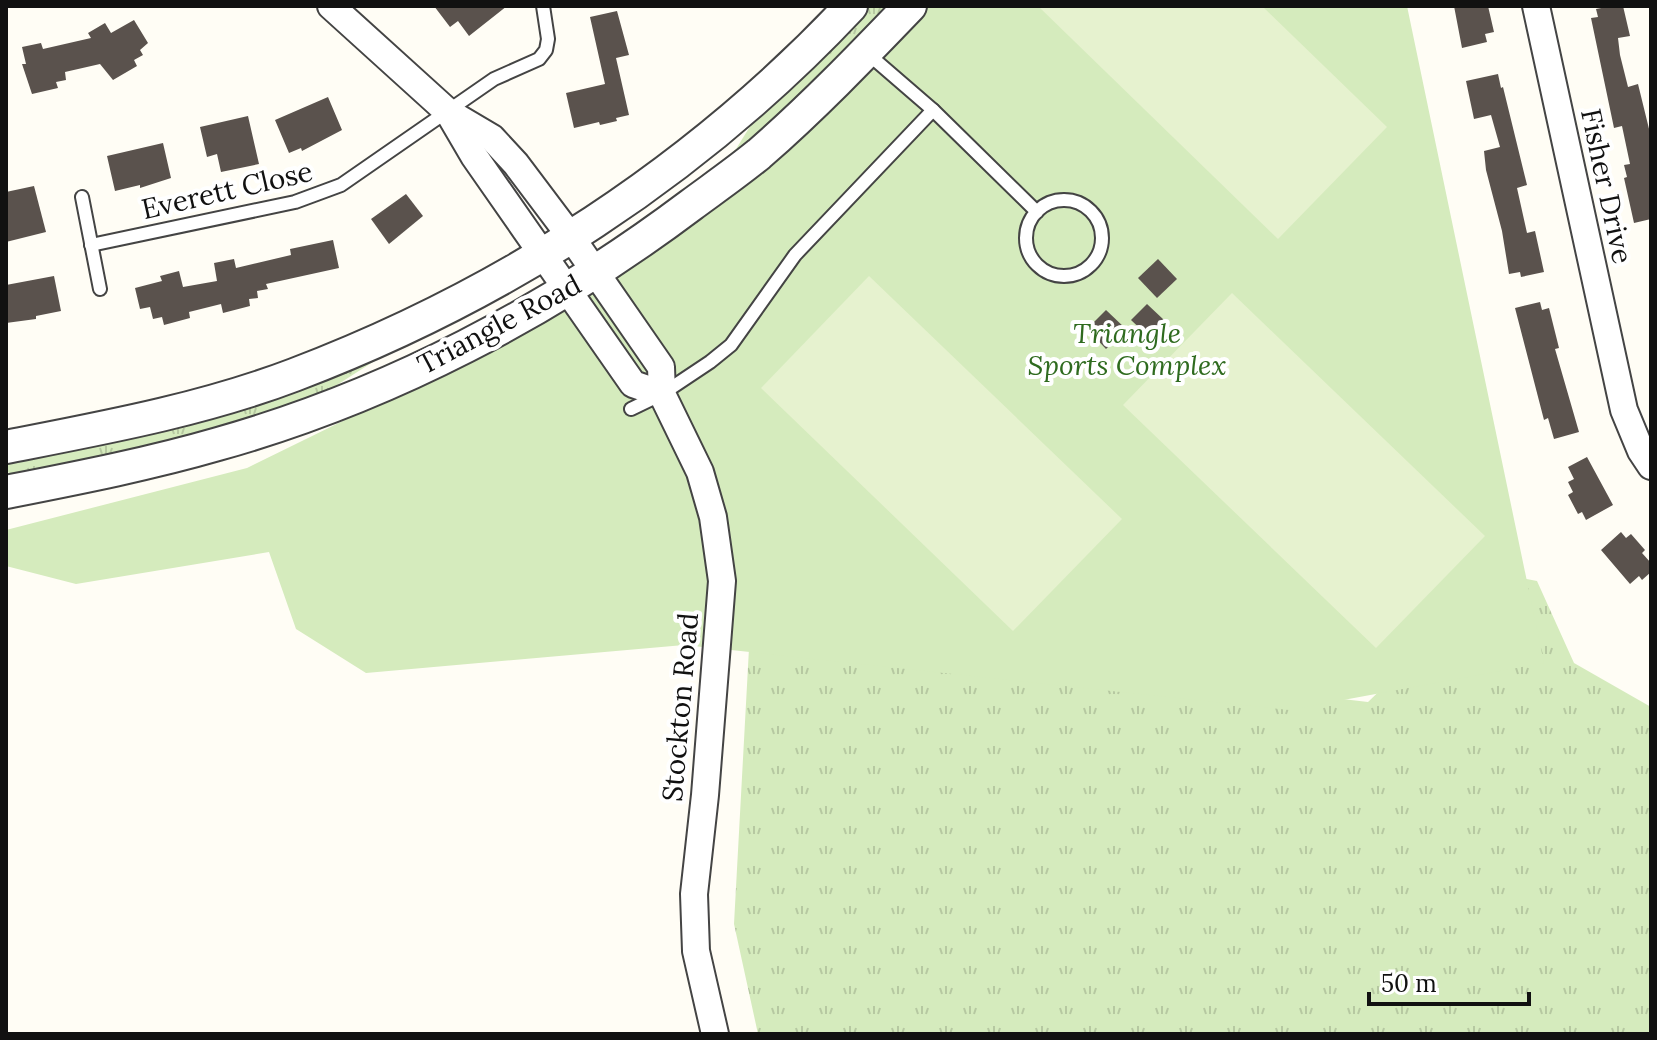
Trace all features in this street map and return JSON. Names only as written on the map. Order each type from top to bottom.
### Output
[{"type":"street","name":"Stockton Road","points":[[331,6],[448,112],[492,138],[504,150],[571,237],[661,367],[662,394],[700,472],[720,550],[722,581],[694,894],[696,951],[715,1034]]},
{"type":"street","name":"Triangle Road","points":[[6,447],[141,419],[292,376],[394,333],[474,293],[571,237],[662,176],[731,122],[851,6]]},
{"type":"street","name":"Triangle Road","points":[[6,492],[86,477],[219,444],[302,416],[438,359],[567,290],[642,242],[757,156],[910,6]]},
{"type":"street","name":"Fisher Drive","points":[[1536,6],[1624,410],[1641,451],[1651,466]]},
{"type":"street","name":"Stockton Road","points":[[448,112],[541,255],[633,384],[662,394]]},
{"type":"lane","name":"Everett Close","points":[[91,245],[319,195],[360,173],[494,79],[539,59],[546,50],[548,39],[543,6]]},
{"type":"lane","points":[[866,52],[933,110],[1037,212]]},
{"type":"lane","points":[[631,409],[662,394],[731,345],[795,255],[933,110]]},
{"type":"lane","points":[[82,197],[100,289]]},
{"type":"lane","points":[[1070,200],[1091,212],[1102,233],[1097,257],[1078,273],[1066,276],[1041,269],[1027,248],[1026,235],[1029,222],[1037,212],[1046,204],[1070,200]]},
{"type":"green space","points":[[867,6],[893,6],[821,81],[744,150],[661,213],[604,250],[602,247],[652,216],[721,163],[736,149],[759,112]]},
{"type":"green space","name":"Triangle Sports Complex","points":[[921,6],[1407,6],[1544,663],[1289,710],[684,645],[366,673],[296,629],[269,552],[76,584],[6,566],[6,530],[247,468],[555,317],[860,82]]},
{"type":"green space","points":[[1038,6],[1262,6],[1387,127],[1278,239]]},
{"type":"green space","points":[[534,276],[471,314],[387,353],[315,399],[146,451],[19,475],[6,472],[6,459]]},
{"type":"green space","points":[[869,276],[1122,519],[1013,631],[761,388]]},
{"type":"green space","points":[[1232,293],[1485,536],[1376,648],[1123,405]]},
{"type":"green space","points":[[1501,574],[1537,581],[1574,663],[1651,707],[1651,1034],[758,1034],[734,924],[750,630],[1368,702]]},
{"type":"building","points":[[434,6],[507,6],[469,36],[458,21],[450,27]]},
{"type":"building","points":[[1454,6],[1488,6],[1494,32],[1485,34],[1487,42],[1462,48]]},
{"type":"building","points":[[1623,6],[1630,36],[1618,38],[1620,55],[1628,87],[1638,84],[1651,137],[1651,219],[1634,223],[1624,178],[1627,177],[1624,165],[1630,164],[1622,126],[1614,128],[1591,18],[1598,17],[1596,9]]},
{"type":"building","points":[[617,11],[629,55],[616,58],[629,115],[616,118],[617,121],[574,128],[566,93],[605,84],[590,17]]},
{"type":"building","points":[[134,20],[148,43],[140,50],[143,55],[134,60],[137,66],[113,80],[100,64],[65,72],[66,80],[56,82],[58,88],[32,94],[22,64],[26,64],[22,47],[41,43],[43,49],[91,38],[88,33],[105,23],[111,33]]},
{"type":"building","points":[[1498,74],[1527,185],[1517,188],[1527,233],[1535,231],[1544,272],[1521,277],[1520,272],[1509,274],[1502,231],[1486,170],[1484,151],[1500,147],[1491,115],[1474,119],[1466,81]]},
{"type":"building","points":[[328,97],[342,130],[302,151],[301,148],[289,153],[275,120]]},
{"type":"building","points":[[248,116],[259,164],[221,172],[217,154],[207,157],[200,127]]},
{"type":"building","points":[[163,143],[171,178],[140,188],[140,185],[115,191],[107,156]]},
{"type":"building","points":[[34,186],[46,232],[6,242],[6,192]]},
{"type":"building","points":[[406,194],[423,216],[389,244],[371,219]]},
{"type":"building","points":[[333,240],[339,268],[266,284],[268,289],[257,291],[258,298],[249,299],[250,306],[223,313],[221,304],[189,312],[190,318],[164,325],[162,317],[153,319],[150,307],[140,309],[135,288],[162,281],[160,276],[179,271],[183,287],[217,281],[214,263],[234,259],[236,268],[291,255],[290,249]]},
{"type":"building","points":[[1158,259],[1177,279],[1157,298],[1138,278]]},
{"type":"building","points":[[54,276],[61,311],[36,316],[36,319],[6,323],[6,285]]},
{"type":"building","points":[[1540,302],[1542,310],[1549,308],[1559,348],[1555,349],[1579,432],[1554,439],[1548,418],[1544,420],[1515,308]]},
{"type":"building","points":[[1147,304],[1164,320],[1148,336],[1131,320]]},
{"type":"building","points":[[1106,310],[1126,329],[1106,349],[1087,329]]},
{"type":"building","points":[[1587,457],[1613,505],[1586,520],[1582,512],[1578,514],[1568,495],[1573,492],[1568,482],[1574,479],[1568,467]]},
{"type":"building","points":[[1621,532],[1626,538],[1631,534],[1645,550],[1642,553],[1651,563],[1651,572],[1642,580],[1639,576],[1630,584],[1601,550]]}]
